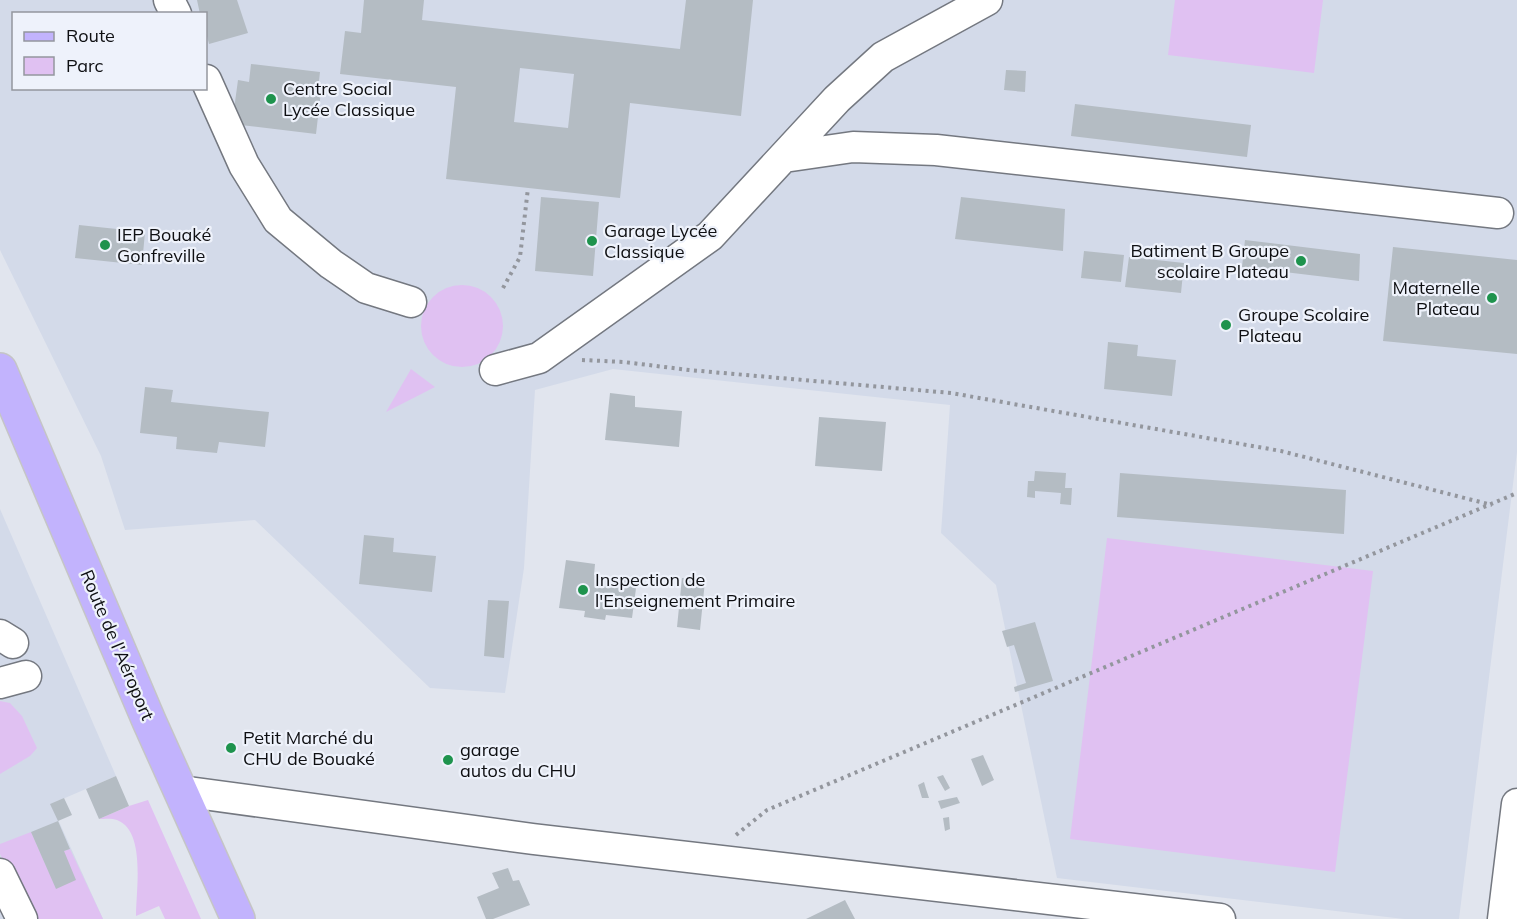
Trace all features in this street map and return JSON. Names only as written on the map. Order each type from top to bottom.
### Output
[{"type":"main road","name":"Route de l'Aéroport","points":[[0,370],[238,919]]},
{"type":"street","points":[[495,370],[539,358],[710,236],[837,99],[883,57],[987,0]]},
{"type":"street","points":[[207,82],[244,165],[278,220],[331,264],[366,288],[411,302]]},
{"type":"street","points":[[784,157],[854,147],[936,150],[1498,213]]},
{"type":"street","points":[[181,792],[521,838],[1220,919]]},
{"type":"street","points":[[1503,919],[1517,804]]},
{"type":"street","points":[[0,874],[22,919]]},
{"type":"path","points":[[503,288],[520,257],[528,188]]},
{"type":"path","points":[[539,358],[624,362],[689,370],[951,393],[1281,451],[1492,505]]},
{"type":"path","points":[[704,859],[767,810],[1517,493]]},
{"type":"shaded area","points":[[0,0],[1517,0],[1517,452],[1459,919],[1404,919],[1057,878],[996,585],[941,533],[950,405],[613,369],[535,390],[524,568],[505,693],[430,688],[255,520],[125,530],[101,456],[0,250]]},
{"type":"shaded area","points":[[0,509],[116,776],[51,804],[103,919],[0,919]]},
{"type":"green space","points":[[1175,0],[1323,0],[1314,73],[1168,55]]},
{"type":"green space","points":[[462,285],[478,288],[491,297],[500,310],[503,326],[500,342],[491,355],[478,364],[462,367],[446,364],[433,355],[424,342],[421,326],[424,310],[433,297],[446,288]]},
{"type":"green space","points":[[411,369],[435,387],[386,412]]},
{"type":"green space","points":[[1107,538],[1373,571],[1335,872],[1070,839]]},
{"type":"green space","points":[[0,701],[10,703],[22,716],[37,748],[30,756],[0,774]]},
{"type":"green space","points":[[148,800],[201,919],[165,919],[159,906],[136,916],[138,877],[136,848],[132,836],[126,826],[117,820],[99,819]]},
{"type":"green space","points":[[31,832],[56,888],[64,851],[70,849],[103,919],[34,919],[0,854],[0,844]]},
{"type":"building","points":[[197,0],[237,0],[248,33],[209,44],[207,12],[200,12]]},
{"type":"building","points":[[364,0],[424,0],[422,20],[680,49],[686,0],[753,0],[741,116],[630,103],[620,198],[446,179],[456,87],[340,74],[345,31],[361,33]],"holes":[[[520,68],[574,74],[568,128],[514,122]]]},
{"type":"building","points":[[251,64],[320,72],[318,90],[321,91],[316,134],[232,124],[238,80],[249,82]]},
{"type":"building","points":[[1006,70],[1026,71],[1025,92],[1004,90]]},
{"type":"building","points":[[1075,104],[1251,125],[1247,157],[1071,136]]},
{"type":"building","points":[[541,197],[599,202],[593,276],[535,271]]},
{"type":"building","points":[[961,197],[1065,209],[1063,251],[955,239]]},
{"type":"building","points":[[79,225],[145,232],[142,265],[75,258]]},
{"type":"building","name":"Batiment B Groupe scolaire Plateau","points":[[1245,240],[1360,254],[1359,281],[1242,267]]},
{"type":"building","points":[[1393,247],[1517,260],[1517,354],[1383,341]]},
{"type":"building","points":[[1084,251],[1124,255],[1121,282],[1081,278]]},
{"type":"building","points":[[1129,257],[1184,263],[1181,293],[1125,287]]},
{"type":"building","points":[[1108,342],[1138,345],[1137,356],[1176,360],[1172,396],[1104,389]]},
{"type":"building","points":[[145,387],[173,390],[171,402],[269,412],[265,447],[219,442],[217,453],[176,449],[177,437],[140,433]]},
{"type":"building","points":[[610,393],[635,396],[635,407],[682,411],[679,447],[605,440]]},
{"type":"building","points":[[819,417],[886,422],[882,471],[815,466]]},
{"type":"building","points":[[1035,471],[1066,473],[1065,488],[1072,488],[1071,505],[1060,504],[1061,493],[1035,491],[1035,498],[1027,497],[1028,481],[1034,481]]},
{"type":"building","points":[[1120,473],[1346,490],[1344,534],[1117,517]]},
{"type":"building","points":[[364,535],[394,538],[393,552],[436,556],[432,592],[359,584]]},
{"type":"building","points":[[566,560],[595,564],[594,575],[637,581],[632,618],[606,615],[605,620],[584,617],[585,611],[559,608]]},
{"type":"building","points":[[682,578],[705,581],[700,630],[677,627]]},
{"type":"building","points":[[488,600],[509,601],[504,658],[484,656]]},
{"type":"building","points":[[1035,622],[1053,681],[1015,692],[1014,687],[1026,683],[1014,645],[1007,647],[1002,631]]},
{"type":"building","points":[[983,755],[994,780],[982,786],[971,759]]},
{"type":"building","points":[[943,775],[950,788],[945,791],[937,777]]},
{"type":"building","points":[[116,776],[129,806],[99,819],[86,789]]},
{"type":"building","points":[[924,782],[929,798],[922,798],[918,785]]},
{"type":"building","points":[[957,797],[960,803],[941,809],[938,801]]},
{"type":"building","points":[[64,798],[72,815],[58,821],[50,804]]},
{"type":"building","points":[[949,817],[950,829],[945,831],[943,818]]},
{"type":"building","points":[[58,821],[70,849],[64,851],[76,880],[56,889],[31,832]]},
{"type":"building","points":[[508,868],[513,881],[519,880],[530,905],[493,919],[486,919],[477,897],[499,888],[492,873]]},
{"type":"building","points":[[845,900],[855,919],[806,919]]},
{"type":"place","name":"Centre Social Lycée Classique","points":[[271,99]]},
{"type":"place","name":"Garage Lycée Classique","points":[[592,241]]},
{"type":"place","name":"IEP Bouaké Gonfreville","points":[[105,245]]},
{"type":"place","name":"Batiment B Groupe scolaire Plateau","points":[[1301,261]]},
{"type":"place","name":"Maternelle Plateau","points":[[1492,298]]},
{"type":"place","name":"Groupe Scolaire Plateau","points":[[1226,325]]},
{"type":"place","name":"Inspection de l'Enseignement Primaire","points":[[583,590]]},
{"type":"place","name":"Petit Marché du CHU de Bouaké","points":[[231,748]]},
{"type":"place","name":"garage autos du CHU","points":[[448,760]]}]
